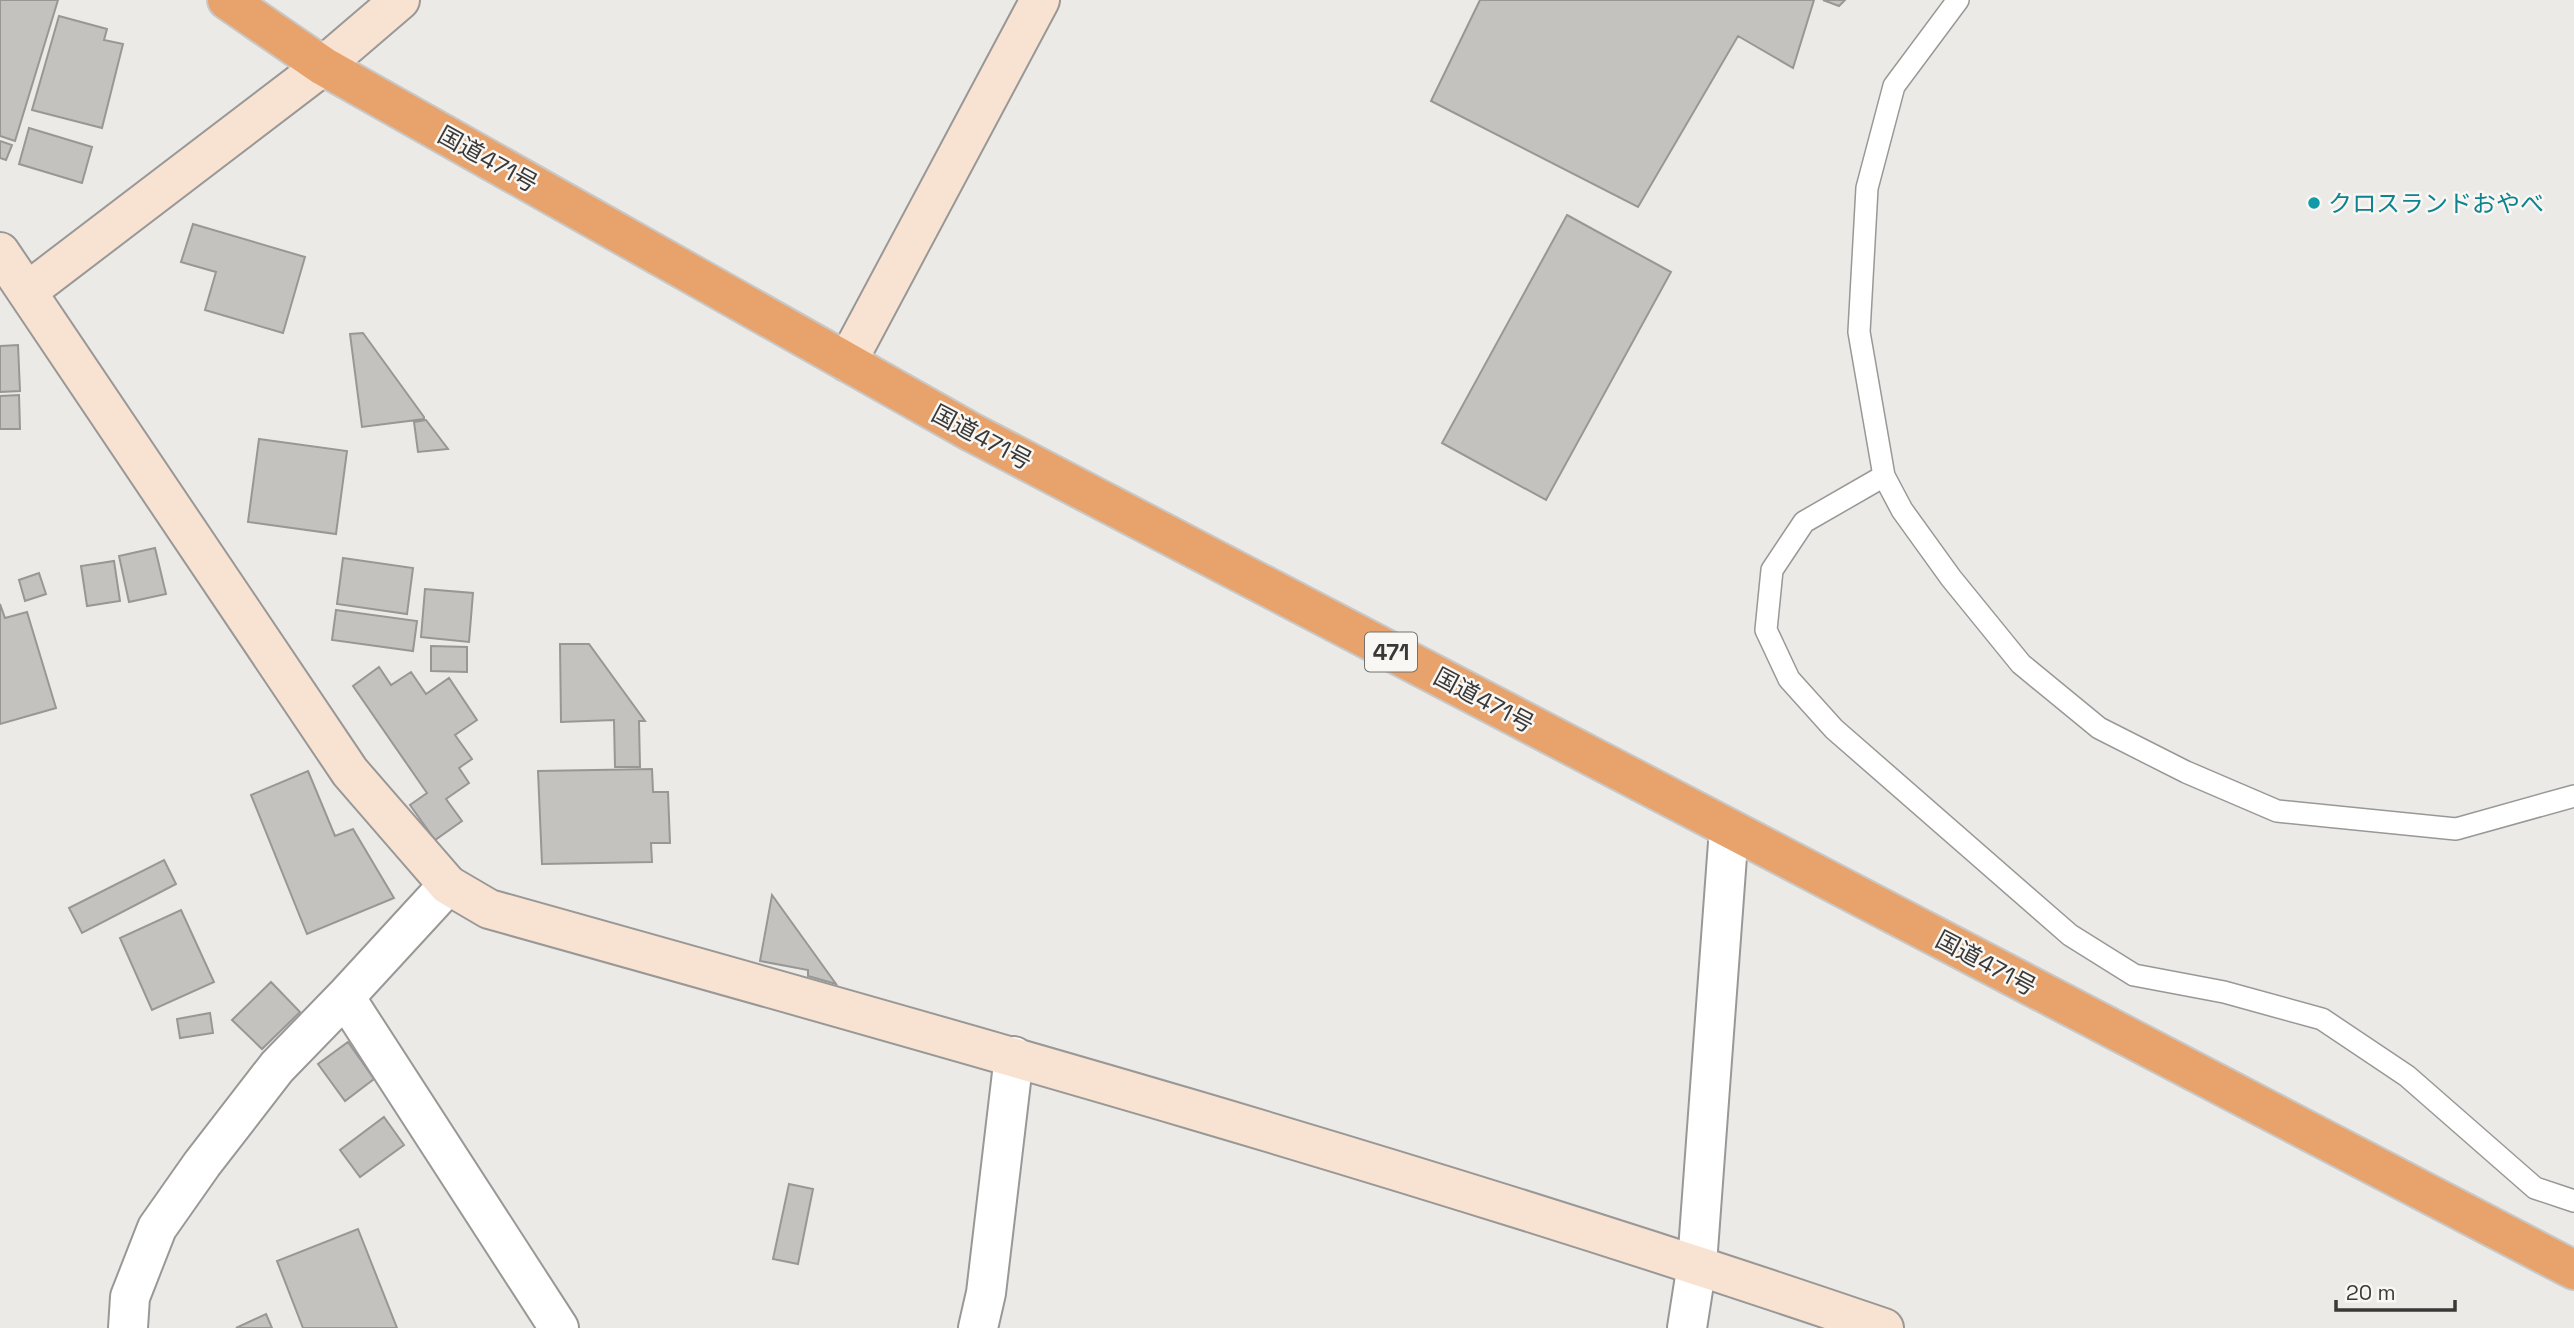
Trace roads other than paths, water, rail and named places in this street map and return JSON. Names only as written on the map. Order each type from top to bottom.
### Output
[{"type":"highway","name":"国道471号","points":[[227,0],[323,66],[983,438],[2574,1270]]},
{"type":"street","points":[[28,291],[323,66],[400,0]]},
{"type":"street","points":[[847,362],[1040,0]]},
{"type":"street","points":[[0,252],[350,772],[448,885],[489,909],[1014,1056],[1697,1264],[1884,1328]]},
{"type":"street","points":[[1687,1328],[1697,1264],[1729,829]]},
{"type":"street","points":[[128,1328],[130,1297],[157,1228],[277,1067],[448,885]]},
{"type":"street","points":[[345,997],[559,1328]]},
{"type":"street","points":[[998,1328],[982,1310],[1014,1056]]},
{"type":"lane","points":[[1958,0],[1894,86],[1867,188],[1859,332],[1884,476],[1902,510],[1934,555],[2021,664],[2099,728],[2186,772],[2277,811],[2456,829],[2574,796]]},
{"type":"lane","points":[[1884,476],[1804,522],[1772,569],[1766,629],[1789,679],[1834,729],[2070,935],[2134,975],[2224,992],[2322,1019],[2407,1076],[2535,1188],[2574,1201]]},
{"type":"place","name":"クロスランドおやべ","points":[[2314,203]]}]
